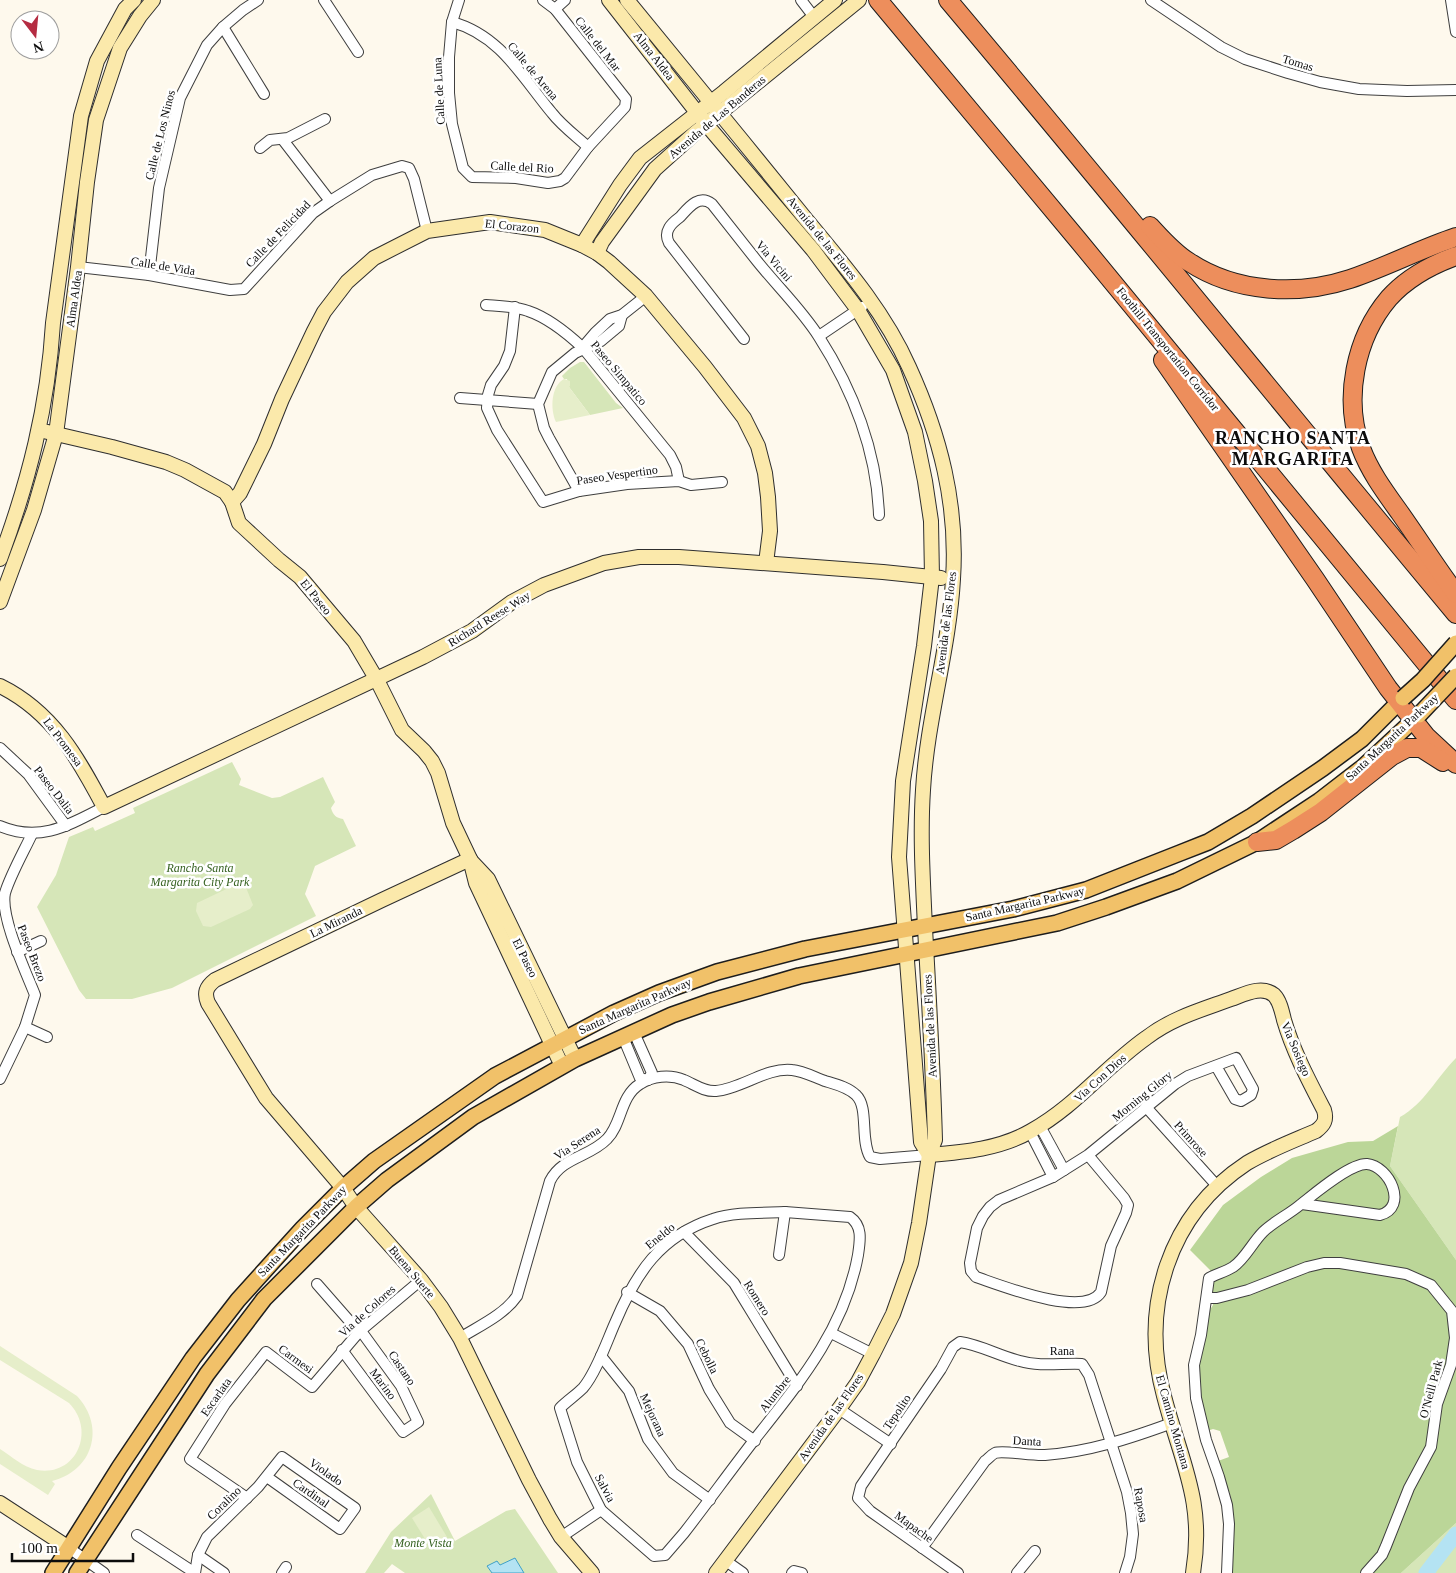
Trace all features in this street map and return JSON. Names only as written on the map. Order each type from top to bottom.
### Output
[{"type":"highway","name":"Foothill Transportation Corridor","points":[[878,0],[1456,700]]},
{"type":"highway","points":[[948,0],[1087,166],[1272,394],[1456,614]]},
{"type":"highway","points":[[1087,166],[1106,178],[1164,241],[1189,262],[1219,277],[1259,287],[1296,290],[1329,285],[1350,279],[1456,237]]},
{"type":"highway","points":[[1078,240],[1082,252],[1131,314],[1401,700],[1416,718],[1426,736],[1456,764]]},
{"type":"highway","points":[[1456,256],[1425,270],[1407,282],[1390,298],[1369,329],[1361,348],[1355,370],[1352,396],[1354,422],[1360,447],[1371,471],[1456,594]]},
{"type":"highway","points":[[1257,842],[1276,840],[1293,830],[1321,812],[1392,756],[1407,748],[1421,748],[1449,766],[1456,773]]},
{"type":"main road","name":"Santa Margarita Parkway","points":[[53,1573],[119,1468],[199,1350],[238,1300],[342,1188],[374,1161],[487,1082],[558,1041],[614,1013],[658,993],[717,972],[805,949],[1013,909],[1086,890],[1208,842],[1252,816],[1362,739],[1423,680],[1456,643]]},
{"type":"main road","name":"Santa Margarita Parkway","points":[[77,1573],[207,1374],[264,1299],[356,1207],[387,1180],[473,1117],[569,1062],[672,1015],[725,996],[799,976],[1058,923],[1106,908],[1177,881],[1257,842],[1327,796],[1363,767],[1416,718],[1456,676]]},
{"type":"street","name":"Alma Aldea","points":[[0,559],[18,509],[39,430],[51,355],[53,323],[78,130],[97,62],[125,9],[134,0]]},
{"type":"street","name":"Alma Aldea","points":[[0,602],[34,510],[56,434],[96,120],[120,48],[152,0]]},
{"type":"street","name":"Calle de Los Ninos","points":[[149,275],[159,188],[180,98],[207,45],[223,27],[258,0]]},
{"type":"street","points":[[324,0],[358,52]]},
{"type":"street","name":"Calle de Luna","points":[[459,0],[452,22],[449,93],[452,124],[463,168],[472,177]]},
{"type":"street","name":"Calle del Mar","points":[[543,0],[555,9],[626,99],[625,107]]},
{"type":"street","points":[[555,9],[565,0]]},
{"type":"street","name":"Alma Aldea","points":[[609,0],[698,112]]},
{"type":"street","name":"Alma Aldea","points":[[627,0],[716,108]]},
{"type":"street","points":[[801,0],[832,22]]},
{"type":"street","name":"Avenida de Las Banderas","points":[[597,253],[602,242],[655,169],[706,124],[716,108],[818,13],[835,0]]},
{"type":"street","name":"Tomas","points":[[1151,0],[1221,47],[1250,61],[1296,75],[1320,82],[1359,89],[1407,91],[1456,90]]},
{"type":"street","points":[[1451,0],[1456,32]]},
{"type":"street","name":"Avenida de Las Banderas","points":[[582,245],[620,185],[640,158],[698,112],[716,108],[854,4]]},
{"type":"street","name":"Calle de Arena","points":[[452,22],[469,27],[485,36],[507,56],[554,115],[588,147]]},
{"type":"street","points":[[223,27],[264,94]]},
{"type":"street","name":"Calle del Rio","points":[[472,177],[516,178],[553,183],[565,178],[588,147],[625,107]]},
{"type":"street","name":"Avenida de las Flores","points":[[716,108],[872,301],[890,329],[909,365],[933,426],[947,476],[953,519],[953,579],[923,790],[921,859],[935,1140],[929,1155],[920,1223],[911,1263],[893,1314],[858,1382],[716,1573]]},
{"type":"street","name":"Avenida de las Flores","points":[[698,112],[812,250],[858,310],[893,370],[915,432],[931,521],[932,577],[924,646],[903,781],[899,857],[920,1142],[929,1155]]},
{"type":"street","points":[[260,148],[270,140],[283,140],[325,119]]},
{"type":"street","points":[[283,140],[330,201]]},
{"type":"street","name":"Calle de Felicidad","points":[[244,289],[313,213],[372,175],[402,166],[409,168],[414,179],[428,231]]},
{"type":"street","points":[[70,193],[76,211],[73,247],[78,267]]},
{"type":"street","name":"Via Vicini","points":[[744,340],[669,244],[666,237],[668,229],[693,203],[701,200],[712,204],[819,336],[842,377],[860,419],[867,441],[879,515]]},
{"type":"street","name":"El Corazon","points":[[232,502],[240,492],[264,444],[282,400],[324,312],[347,282],[374,258],[428,231],[490,222],[545,230],[597,253],[646,296],[705,367],[744,418],[758,446],[765,473],[768,497],[770,531],[766,562]]},
{"type":"street","name":"Calle de Vida","points":[[78,267],[149,275],[230,290],[244,289]]},
{"type":"street","points":[[579,491],[548,438],[538,404],[552,372],[563,361],[583,348],[610,319],[622,315],[646,296]]},
{"type":"street","points":[[819,336],[872,301]]},
{"type":"street","name":"Paseo Simpatico","points":[[486,305],[528,310],[569,335],[583,348],[670,455],[676,467],[679,481]]},
{"type":"street","points":[[488,400],[491,384],[504,366],[510,352],[515,308]]},
{"type":"street","points":[[460,398],[538,404]]},
{"type":"street","name":"Paseo Vespertino","points":[[488,400],[487,408],[490,416],[543,502],[579,491],[627,484],[679,481],[691,485],[722,482]]},
{"type":"street","name":"El Paseo","points":[[39,430],[166,462],[225,492],[232,502],[239,523],[274,556],[300,577],[354,641],[377,680],[402,730],[424,750],[432,761],[438,773],[453,823],[470,860],[488,879],[558,1041],[569,1062]]},
{"type":"street","name":"Richard Reese Way","points":[[104,807],[377,680],[447,645],[527,594],[568,575],[604,563],[639,558],[679,556],[953,579]]},
{"type":"street","name":"La Promesa","points":[[4,688],[41,712],[83,768],[104,807]]},
{"type":"street","name":"Paseo Dalia","points":[[0,748],[28,774],[66,826]]},
{"type":"street","points":[[0,826],[32,834],[50,832],[104,807]]},
{"type":"street","name":"Paseo Brezo","points":[[0,1079],[25,1027],[36,995],[17,952],[5,915],[4,895],[32,834]]},
{"type":"street","name":"La Miranda","points":[[206,990],[215,980],[470,860]]},
{"type":"street","points":[[17,952],[41,941]]},
{"type":"street","name":"Buena Suerte","points":[[206,990],[205,996],[208,1004],[266,1098],[356,1207],[421,1280],[460,1338],[529,1480],[561,1537],[592,1573]]},
{"type":"street","name":"Via Con Dios","points":[[929,1155],[988,1148],[1005,1143],[1035,1129],[1067,1108],[1134,1046],[1162,1026],[1202,1008],[1249,992],[1258,990],[1268,991]]},
{"type":"street","name":"Via Sosiego","points":[[1268,991],[1276,997],[1294,1045],[1324,1110]]},
{"type":"street","points":[[25,1027],[47,1037]]},
{"type":"street","points":[[628,1034],[625,1042],[640,1078],[648,1080],[658,1077],[675,1078],[715,1091],[778,1071],[796,1070],[845,1088],[857,1095],[861,1105],[866,1150],[870,1156],[880,1159],[929,1155]]},
{"type":"street","name":"Morning Glory","points":[[1088,1155],[1124,1198],[1128,1206],[1111,1246],[1098,1298],[1064,1301],[1040,1298],[976,1277],[971,1271],[970,1263],[977,1228],[990,1207],[999,1200],[1064,1170],[1088,1155],[1176,1084],[1188,1076],[1216,1066]]},
{"type":"street","name":"Via Serena","points":[[460,1338],[503,1311],[513,1301],[550,1181],[554,1174],[559,1167],[606,1140],[614,1130],[625,1103],[633,1090],[648,1080]]},
{"type":"street","name":"Primrose","points":[[1146,1107],[1218,1187]]},
{"type":"street","name":"El Camino Montana","points":[[1193,1573],[1196,1554],[1196,1514],[1188,1474],[1160,1382],[1155,1353],[1154,1332],[1158,1297],[1172,1252],[1183,1230],[1199,1206],[1218,1187],[1248,1163],[1316,1131],[1324,1123],[1326,1116],[1324,1110]]},
{"type":"street","points":[[1035,1129],[1064,1170]]},
{"type":"street","points":[[1035,1129],[1053,1176]]},
{"type":"street","points":[[1227,1573],[1229,1524],[1227,1506],[1206,1440],[1196,1398],[1194,1365],[1207,1298],[1208,1278],[1232,1267],[1263,1232],[1343,1173],[1361,1164],[1370,1164],[1378,1169],[1389,1180],[1394,1190],[1392,1208],[1387,1213],[1380,1215],[1302,1204]]},
{"type":"street","points":[[779,1255],[786,1212]]},
{"type":"street","name":"Eneldo","points":[[560,1408],[584,1387],[601,1356],[627,1292],[655,1253],[684,1232],[714,1218],[747,1214],[786,1212],[850,1217],[856,1221]]},
{"type":"street","name":"Alumbre","points":[[659,1557],[665,1555],[710,1500],[797,1386],[831,1333],[854,1277],[859,1243],[859,1228],[856,1221]]},
{"type":"street","name":"Romero","points":[[684,1232],[734,1284],[797,1386]]},
{"type":"street","name":"O'Neill Park","points":[[1207,1298],[1231,1295],[1248,1290],[1307,1267],[1324,1263],[1340,1263],[1406,1274],[1431,1285],[1452,1311],[1456,1338],[1451,1365],[1437,1404],[1431,1447],[1408,1488],[1382,1555],[1366,1573]]},
{"type":"street","name":"Via de Colores","points":[[312,1386],[360,1332],[421,1280]]},
{"type":"street","name":"Castano","points":[[317,1284],[360,1332],[401,1386],[418,1422],[403,1432]]},
{"type":"street","name":"Cebolla","points":[[627,1292],[660,1311],[688,1344],[709,1389],[730,1423],[754,1441]]},
{"type":"street","points":[[831,1333],[873,1354]]},
{"type":"street","name":"Rana","points":[[960,1342],[970,1343],[1020,1362],[1082,1364],[1089,1375],[1111,1443]]},
{"type":"street","name":"Tepolito","points":[[858,1498],[862,1486],[941,1369],[953,1347],[960,1342]]},
{"type":"street","name":"Marino","points":[[342,1350],[403,1432]]},
{"type":"street","name":"Carmesi","points":[[266,1352],[312,1386]]},
{"type":"street","name":"Escarlata","points":[[247,1498],[190,1459],[226,1404],[266,1352]]},
{"type":"street","name":"Mejorana","points":[[601,1356],[629,1391],[648,1439],[673,1473],[710,1500]]},
{"type":"street","name":"Salvia","points":[[560,1408],[577,1462],[601,1510],[654,1556],[659,1557]]},
{"type":"street","points":[[839,1409],[891,1444]]},
{"type":"street","name":"Danta","points":[[922,1548],[985,1461],[995,1453],[1008,1452],[1025,1455],[1043,1455],[1083,1450],[1172,1423]]},
{"type":"street","name":"Raposa","points":[[1111,1443],[1127,1492],[1131,1513],[1133,1534],[1130,1557],[1125,1573]]},
{"type":"street","name":"Coralino","points":[[195,1573],[202,1545],[214,1528],[247,1498],[282,1457]]},
{"type":"street","name":"Violado","points":[[282,1457],[355,1508],[340,1529]]},
{"type":"street","name":"Cardinal","points":[[266,1477],[340,1529]]},
{"type":"street","name":"Mapache","points":[[858,1498],[870,1510],[958,1573]]},
{"type":"street","points":[[0,1503],[104,1573]]},
{"type":"street","points":[[561,1537],[601,1510]]},
{"type":"street","points":[[137,1535],[195,1573]]},
{"type":"street","points":[[1017,1573],[1035,1551]]},
{"type":"street","points":[[198,1555],[224,1573]]},
{"type":"street","points":[[726,1561],[743,1573]]},
{"type":"green space","points":[[580,362],[584,362],[616,403],[623,408],[590,415],[569,387],[567,379],[564,379],[562,376]]},
{"type":"green space","points":[[564,379],[570,381],[569,387],[590,415],[556,422],[552,405],[554,392]]},
{"type":"green space","name":"Rancho Santa Margarita City Park","points":[[232,762],[241,779],[239,785],[272,798],[280,797],[323,777],[335,802],[331,808],[333,813],[343,819],[356,846],[315,866],[305,894],[316,916],[172,988],[132,999],[86,999],[79,990],[37,907],[56,875],[69,837],[93,827],[95,831],[135,813],[133,808]]},
{"type":"green space","points":[[239,883],[245,885],[253,905],[250,909],[211,927],[203,926],[196,911],[197,903]]},
{"type":"green space","points":[[1456,1058],[1456,1260],[1390,1166],[1400,1117],[1409,1112],[1423,1098]]},
{"type":"green space","points":[[1398,1126],[1390,1166],[1456,1260],[1456,1523],[1401,1573],[1232,1573],[1233,1513],[1230,1494],[1218,1461],[1229,1457],[1220,1431],[1213,1429],[1207,1431],[1201,1400],[1199,1362],[1208,1313],[1213,1305],[1212,1282],[1210,1270],[1190,1250],[1223,1205],[1261,1177],[1292,1158],[1348,1142],[1373,1141]]},
{"type":"green space","points":[[0,1346],[77,1396],[86,1408],[91,1421],[93,1434],[86,1458],[66,1476],[52,1481],[55,1484],[48,1495],[0,1464],[0,1449],[32,1469],[51,1470],[63,1466],[72,1459],[78,1449],[81,1438],[81,1426],[77,1414],[69,1403],[0,1360]]},
{"type":"green space","name":"Monte Vista","points":[[431,1494],[455,1541],[506,1511],[515,1509],[558,1573],[405,1573],[392,1564],[384,1573],[365,1573],[391,1532]]},
{"type":"green space","points":[[429,1507],[447,1537],[430,1547],[412,1518]]},
{"type":"green space","points":[[1456,1523],[1456,1573],[1401,1573]]},
{"type":"water","points":[[515,1558],[524,1573],[492,1573],[487,1566],[497,1561],[500,1565]]},
{"type":"waterway","points":[[1426,1573],[1456,1534]]},
{"type":"district","name":"RANCHO SANTA MARGARITA","points":[[1293,448]]}]
